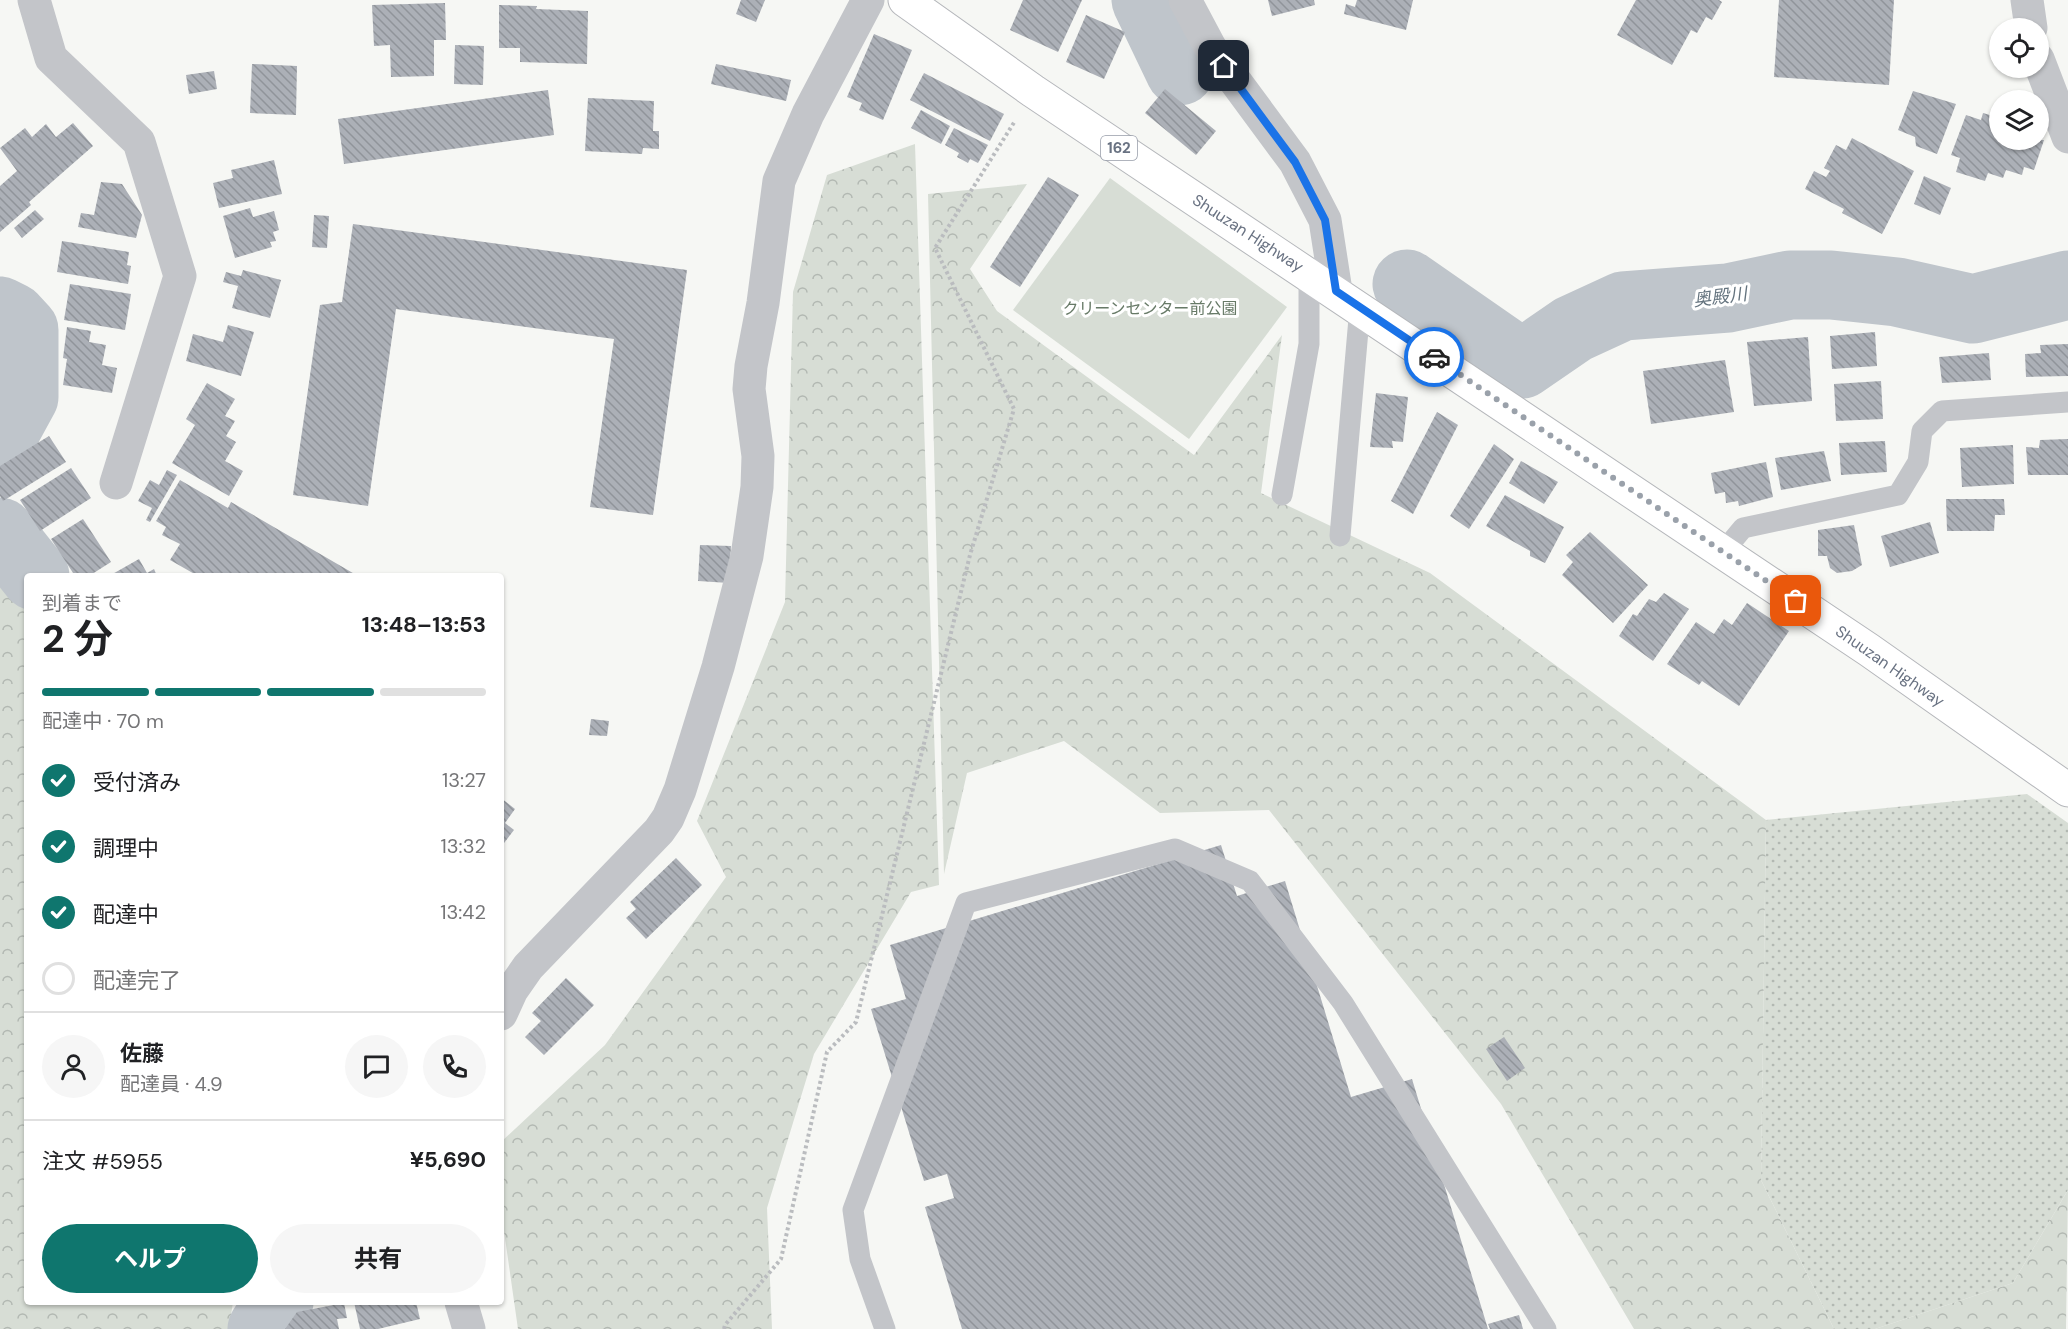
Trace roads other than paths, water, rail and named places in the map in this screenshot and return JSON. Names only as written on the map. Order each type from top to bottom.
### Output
[{"type":"highway","name":"Shuuzan Highway","points":[[905,0],[1033,91],[1348,299],[2067,785]]},
{"type":"street","points":[[34,0],[51,57],[139,141],[180,276],[116,483]]},
{"type":"street","points":[[504,1007],[512,990],[528,967],[659,831],[680,790],[718,667],[747,556],[758,466],[749,389],[779,182],[808,114],[868,0]]},
{"type":"street","points":[[1185,0],[1210,47],[1295,162],[1325,220],[1348,299]]},
{"type":"street","points":[[2027,0],[2030,18]]},
{"type":"street","points":[[2045,78],[2068,137]]},
{"type":"street","points":[[462,1305],[469,1329]]},
{"type":"lane","points":[[1282,495],[1309,344],[1309,273]]},
{"type":"lane","points":[[1340,536],[1348,299]]},
{"type":"lane","points":[[1723,552],[1743,528],[1898,495],[1918,462],[1922,431],[1942,411],[2068,402]]},
{"type":"lane","points":[[885,1329],[860,1259],[853,1210],[966,903],[1175,849],[1250,881],[1342,1003],[1546,1329]]},
{"type":"waterway","name":"奥殿川","points":[[1146,0],[1180,71]]},
{"type":"waterway","name":"奥殿川","points":[[1407,284],[1522,364],[1573,329],[1623,306],[1728,298],[1790,285],[1831,285],[1897,292],[1973,309],[2068,285]]},
{"type":"waterway","points":[[0,311],[12,317],[24,330],[24,397],[0,441]]},
{"type":"waterway","points":[[0,532],[33,573]]},
{"type":"waterway","points":[[262,1329],[277,1305]]},
{"type":"park label","name":"クリーンセンター前公園","points":[[1150,308]]}]
